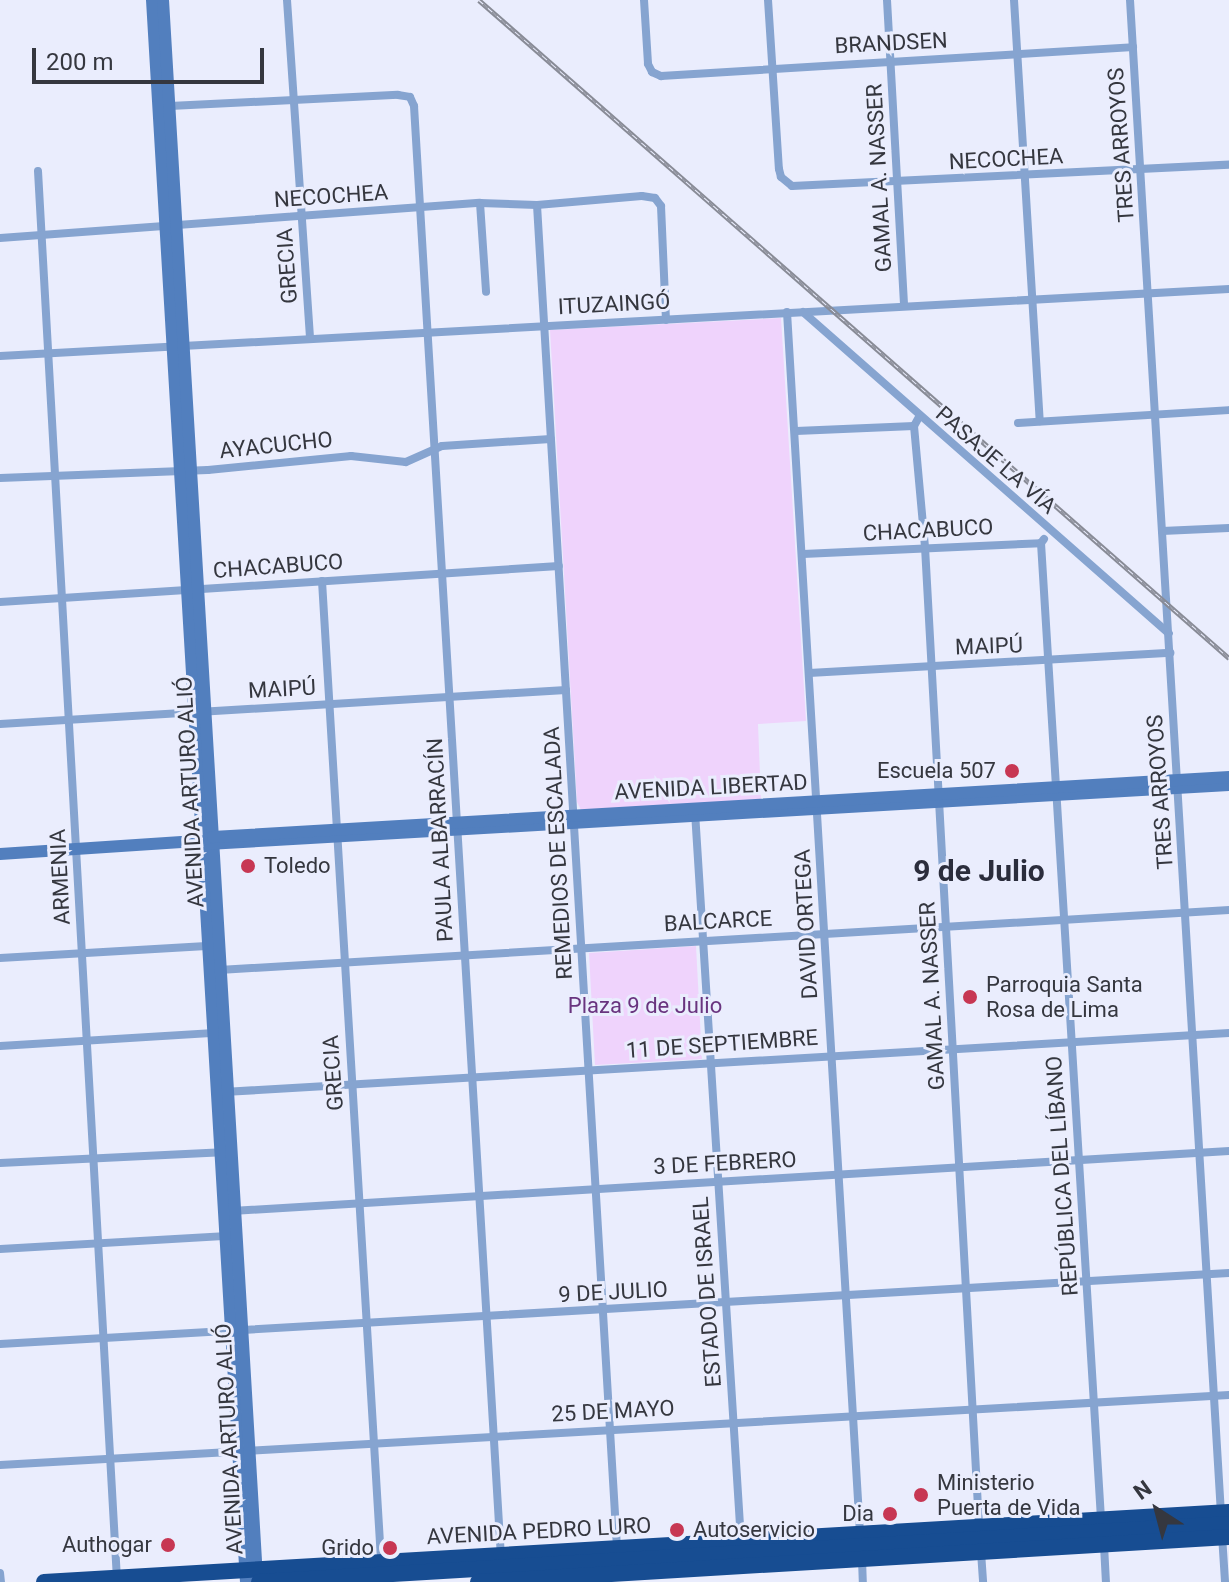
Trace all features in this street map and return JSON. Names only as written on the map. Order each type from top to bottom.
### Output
[{"type":"highway","name":"AVENIDA PEDRO LURO","points":[[478,1582],[502,1571],[617,1548],[742,1561],[860,1534],[1101,1519],[1225,1524]]},
{"type":"highway","name":"AVENIDA PEDRO LURO","points":[[44,1582],[862,1559],[1104,1545],[1225,1524]]},
{"type":"highway","name":"AVENIDA PEDRO LURO","points":[[253,1577],[381,1562],[618,1578],[742,1561],[1225,1524]]},
{"type":"main road","name":"AVENIDA ARTURO ALIÓ","points":[[152,0],[171,226],[253,1577]]},
{"type":"main road","name":"AVENIDA ARTURO ALIÓ","points":[[163,0],[170,106],[171,226]]},
{"type":"main road","name":"AVENIDA LIBERTAD","points":[[1178,784],[1229,777]]},
{"type":"main road","name":"AVENIDA LIBERTAD","points":[[0,854],[1178,784],[1229,785]]},
{"type":"street","name":"GRECIA","points":[[287,0],[310,338]]},
{"type":"street","name":"BRANDSEN","points":[[644,0],[648,64],[652,72],[661,76],[1133,47]]},
{"type":"street","points":[[768,0],[771,68]]},
{"type":"street","name":"GAMAL A. NASSER","points":[[887,0],[904,306]]},
{"type":"street","points":[[1014,0],[1040,421]]},
{"type":"street","name":"TRES ARROYOS","points":[[1130,0],[1225,1524],[1225,1582]]},
{"type":"street","name":"NECOCHEA","points":[[771,68],[779,169],[786,183],[799,188],[1229,165]]},
{"type":"street","name":"PAULA ALBARRACÍN","points":[[292,101],[410,97],[421,207],[502,1571]]},
{"type":"street","points":[[170,106],[292,101]]},
{"type":"street","name":"ARMENIA","points":[[38,171],[118,1580]]},
{"type":"street","name":"NECOCHEA","points":[[0,238],[480,203],[537,205],[642,196],[655,198],[661,206],[666,320]]},
{"type":"street","points":[[480,203],[486,292]]},
{"type":"street","name":"REMEDIOS DE ESCALADA","points":[[537,205],[617,1548]]},
{"type":"street","name":"ITUZAINGÓ","points":[[0,356],[1229,289]]},
{"type":"street","name":"DAVID ORTEGA","points":[[787,312],[860,1534]]},
{"type":"street","name":"PASAJE LA VÍA","points":[[803,312],[919,417],[1169,633]]},
{"type":"street","points":[[1018,423],[1229,410]]},
{"type":"street","points":[[796,431],[914,426],[919,417]]},
{"type":"street","name":"GAMAL A. NASSER","points":[[914,426],[925,547],[929,666],[979,1526]]},
{"type":"street","name":"AYACUCHO","points":[[0,478],[249,467],[351,456],[406,462],[434,448],[551,439]]},
{"type":"street","points":[[1162,531],[1229,528]]},
{"type":"street","points":[[1041,543],[1052,532]]},
{"type":"street","name":"CHACABUCO","points":[[803,554],[1041,543]]},
{"type":"street","name":"REPÚBLICA DEL LÍBANO","points":[[1041,543],[1101,1519]]},
{"type":"street","name":"CHACABUCO","points":[[0,602],[559,566]]},
{"type":"street","name":"GRECIA","points":[[322,581],[381,1562]]},
{"type":"street","name":"MAIPÚ","points":[[809,673],[1170,653]]},
{"type":"street","name":"MAIPÚ","points":[[0,724],[566,690]]},
{"type":"street","name":"ESTADO DE ISRAEL","points":[[695,812],[742,1561]]},
{"type":"street","name":"BALCARCE","points":[[215,970],[1229,910]]},
{"type":"street","points":[[0,958],[214,946]]},
{"type":"street","points":[[0,1046],[219,1033]]},
{"type":"street","name":"11 DE SEPTIEMBRE","points":[[222,1092],[1229,1033]]},
{"type":"street","points":[[0,1163],[226,1151]]},
{"type":"street","name":"3 DE FEBRERO","points":[[229,1211],[1229,1151]]},
{"type":"street","points":[[0,1249],[231,1236]]},
{"type":"street","name":"9 DE JULIO","points":[[0,1344],[1229,1273]]},
{"type":"street","name":"25 DE MAYO","points":[[0,1465],[1229,1395]]},
{"type":"street","points":[[1104,1545],[1106,1582]]},
{"type":"street","points":[[981,1552],[983,1582]]},
{"type":"street","points":[[862,1559],[863,1582]]},
{"type":"street","points":[[0,1573],[1,1582]]},
{"type":"green space","points":[[781,318],[806,721],[758,724],[761,800],[581,810],[577,802],[550,330]]},
{"type":"green space","name":"Plaza 9 de Julio","points":[[696,946],[702,1059],[595,1065],[589,953]]},
{"type":"railway","points":[[479,0],[1229,658]]},
{"type":"place","name":"Escuela 507","points":[[1012,771]]},
{"type":"place","name":"Toledo","points":[[248,866]]},
{"type":"place","name":"Parroquia Santa Rosa de Lima","points":[[970,997]]},
{"type":"place","name":"Ministerio Puerta de Vida","points":[[921,1495]]},
{"type":"place","name":"Dia","points":[[890,1514]]},
{"type":"place","name":"Autoservicio","points":[[677,1530]]},
{"type":"place","name":"Authogar","points":[[168,1545]]},
{"type":"place","name":"Grido","points":[[390,1548]]},
{"type":"district","name":"9 de Julio","points":[[979,871]]}]
